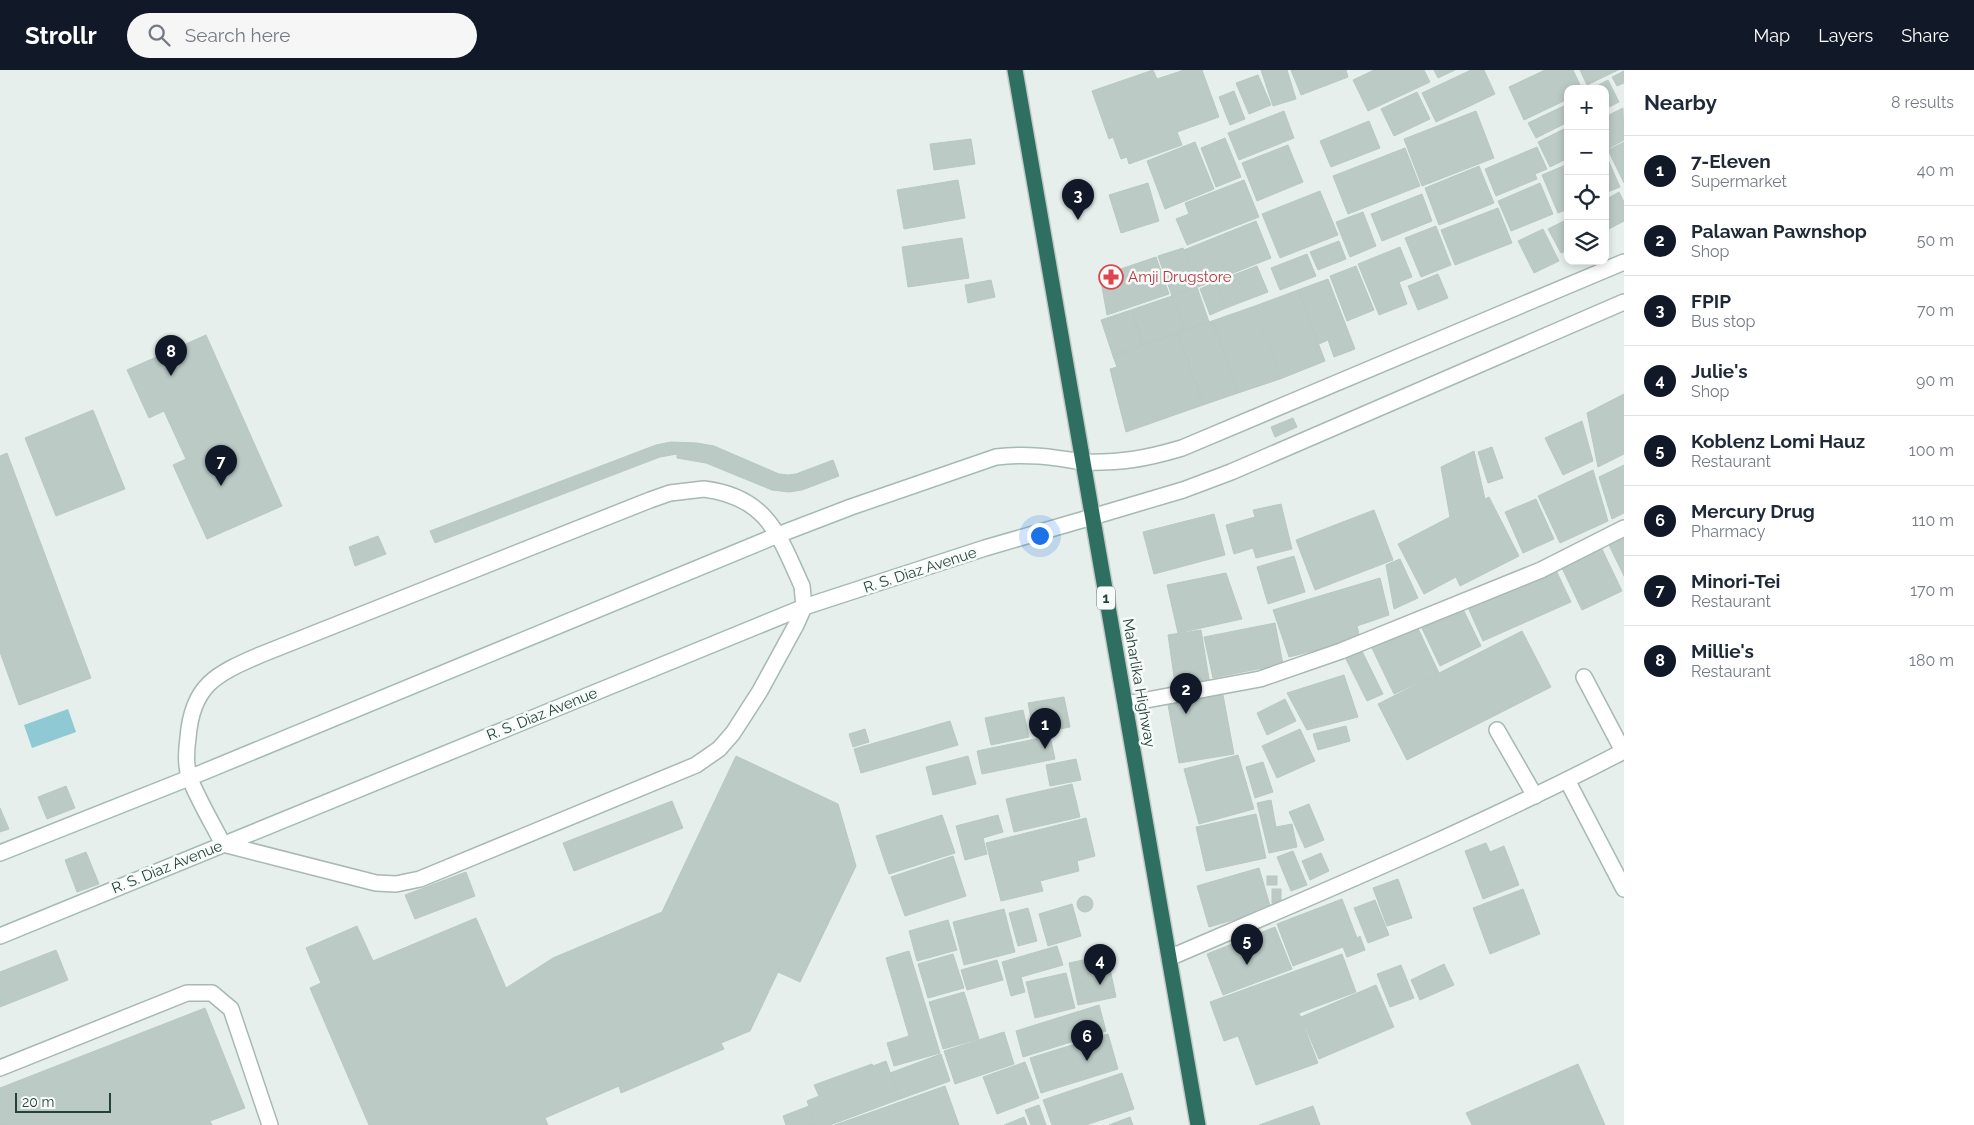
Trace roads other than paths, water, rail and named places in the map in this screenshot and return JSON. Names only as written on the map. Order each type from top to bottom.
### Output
[{"type":"highway","name":"Maharlika Highway","points":[[1015,70],[1198,1125]]},
{"type":"street","points":[[0,853],[190,778],[778,535],[851,507],[996,457],[1017,454],[1044,455],[1082,462],[1119,462],[1182,448],[1624,262]]},
{"type":"street","name":"R. S. Diaz Avenue","points":[[0,936],[804,607],[985,548],[1183,490],[1231,472],[1624,302]]},
{"type":"street","points":[[704,489],[729,494],[760,512],[772,524],[802,586],[804,607],[760,691],[734,733],[719,749],[696,765],[429,875],[396,884],[376,882],[223,844],[190,778],[186,760],[192,709],[201,691],[224,672],[260,655],[670,493],[704,489]]},
{"type":"street","points":[[1125,704],[1269,676],[1341,651],[1541,570],[1624,528]]},
{"type":"street","points":[[1169,958],[1433,844],[1624,751],[1584,677]]},
{"type":"street","points":[[1496,730],[1535,796]]},
{"type":"street","points":[[1567,780],[1624,889]]},
{"type":"street","points":[[0,1068],[187,993],[212,993],[231,1009],[270,1125]]},
{"type":"water","points":[[68,709],[76,732],[32,748],[24,725]]},
{"type":"place","name":"FPIP","points":[[1078,220]]},
{"type":"place","name":"Amji Drugstore","points":[[1111,277]]},
{"type":"place","name":"Millie's","points":[[171,376]]},
{"type":"place","name":"Minori-Tei","points":[[221,486]]},
{"type":"place","name":"Palawan Pawnshop","points":[[1186,714]]},
{"type":"place","name":"7-Eleven","points":[[1045,749]]},
{"type":"place","name":"Koblenz Lomi Hauz","points":[[1247,965]]},
{"type":"place","name":"Julie's","points":[[1100,985]]},
{"type":"place","name":"Mercury Drug","points":[[1087,1061]]}]
